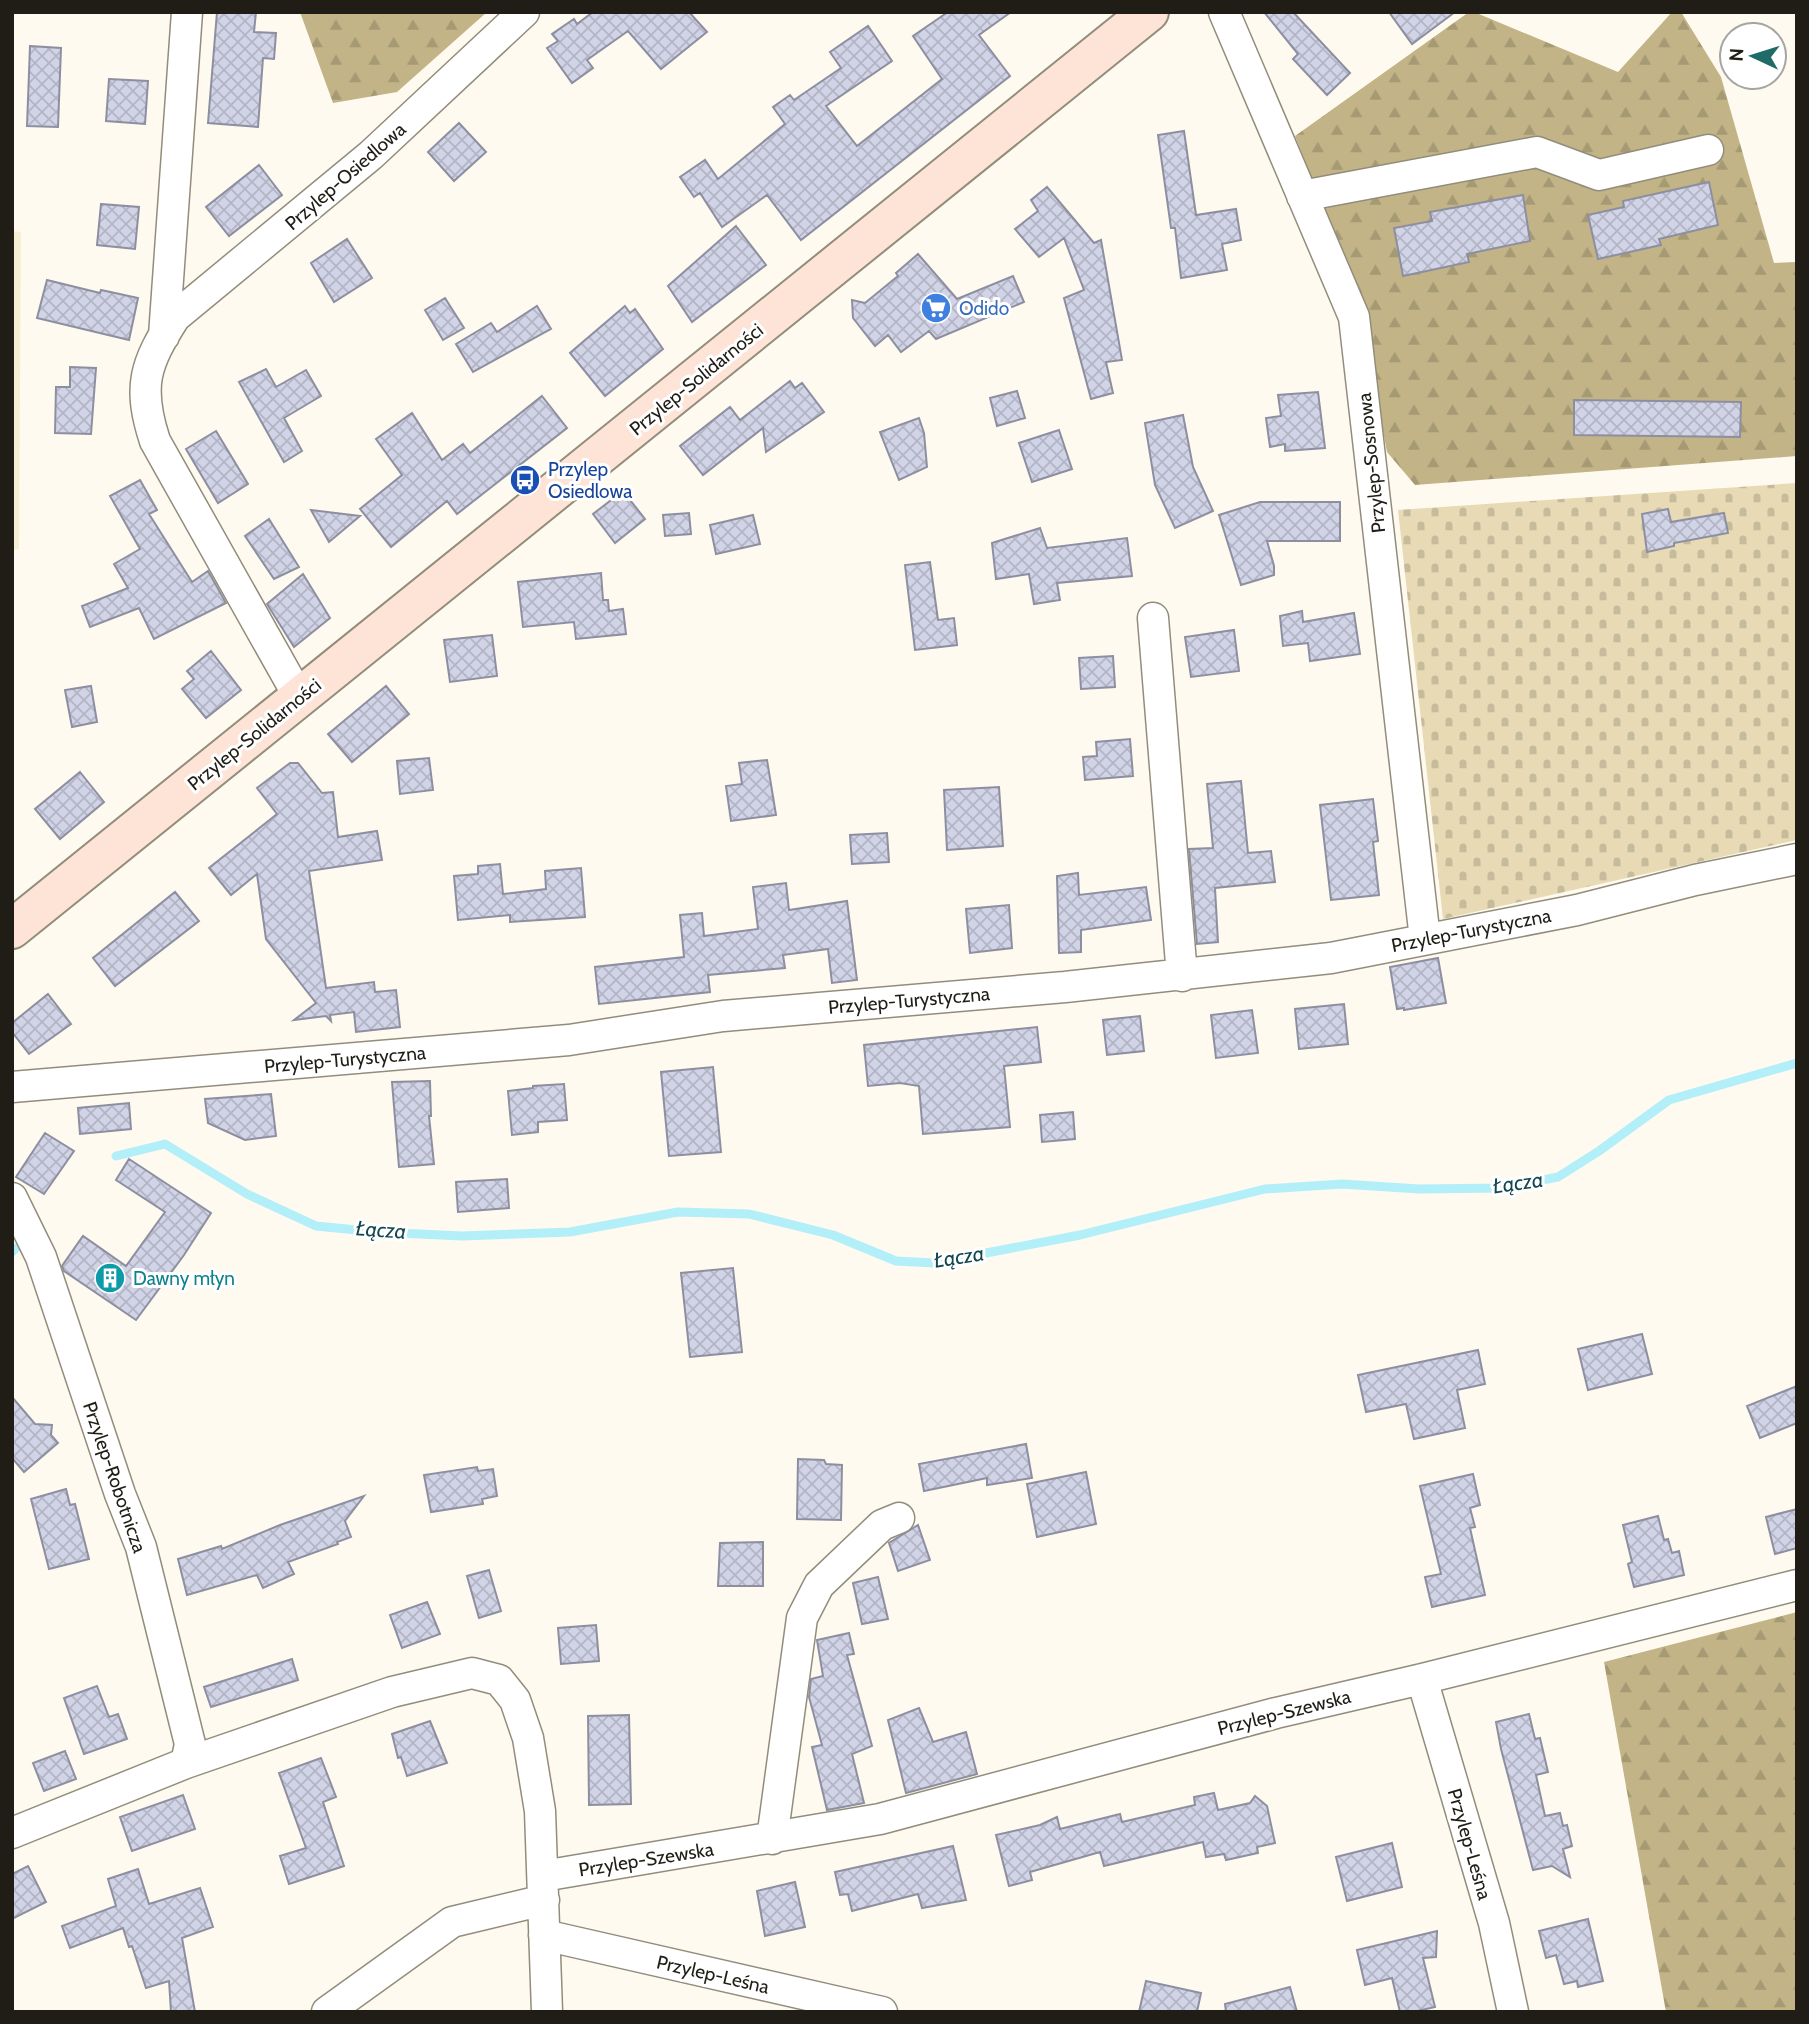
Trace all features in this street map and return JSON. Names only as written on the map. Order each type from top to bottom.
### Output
[{"type":"main road","name":"Przylep-Solidarności","points":[[12,929],[1149,12]]},
{"type":"street","name":"Przylep-Osiedlowa","points":[[163,335],[187,12]]},
{"type":"street","name":"Przylep-Osiedlowa","points":[[299,697],[155,441],[146,414],[146,383],[153,352],[175,317],[351,172],[524,12]]},
{"type":"street","name":"Przylep-Sosnowa","points":[[1224,12],[1354,317],[1425,939]]},
{"type":"street","points":[[1302,196],[1537,152],[1599,175],[1708,150]]},
{"type":"street","points":[[1153,618],[1182,976]]},
{"type":"street","name":"Przylep-Turystyczna","points":[[12,1087],[569,1040],[723,1016],[1182,976],[1331,958],[1577,910],[1695,880],[1797,859]]},
{"type":"street","name":"Przylep-Robotnicza","points":[[12,1198],[41,1258],[141,1547],[190,1744],[186,1763]]},
{"type":"street","points":[[772,1839],[802,1618],[819,1585],[882,1525],[899,1518]]},
{"type":"street","name":"Przylep-Szewska","points":[[327,2012],[452,1922],[544,1888],[772,1839],[880,1819],[1276,1713],[1797,1585]]},
{"type":"street","points":[[12,1833],[186,1763],[392,1692],[472,1673],[499,1680],[515,1700],[528,1738],[540,1811],[547,2012]]},
{"type":"street","name":"Przylep-Leśna","points":[[1422,1679],[1494,1923],[1513,2012]]},
{"type":"street","name":"Przylep-Leśna","points":[[544,1935],[881,2012]]},
{"type":"shaded area","points":[[12,231],[21,232],[19,549],[12,550]]},
{"type":"green space","points":[[300,12],[487,12],[397,92],[333,103]]},
{"type":"green space","points":[[1469,12],[1618,72],[1672,12],[1681,12],[1718,72],[1718,91],[1725,91],[1774,263],[1797,262],[1797,456],[1415,485],[1387,452],[1356,288],[1295,136]]},
{"type":"green space","points":[[1797,483],[1797,840],[1443,919],[1398,510]]},
{"type":"green space","points":[[1797,1612],[1797,2012],[1666,2012],[1604,1662]]},
{"type":"building","points":[[217,12],[256,12],[254,32],[276,33],[274,59],[263,58],[258,127],[208,123]]},
{"type":"building","points":[[593,12],[689,12],[707,32],[661,69],[628,31],[587,60],[593,68],[572,83],[547,48],[558,41],[552,34],[574,19],[577,24]]},
{"type":"building","points":[[948,12],[1011,12],[979,35],[1010,76],[801,240],[767,195],[722,227],[700,193],[694,197],[680,177],[705,160],[718,179],[785,124],[773,107],[790,95],[794,100],[841,68],[830,52],[868,26],[892,61],[826,106],[857,146],[942,79],[913,36]]},
{"type":"building","points":[[1264,12],[1293,12],[1350,73],[1327,95],[1293,59],[1298,54]]},
{"type":"building","points":[[1389,12],[1455,12],[1412,44]]},
{"type":"building","points":[[30,46],[61,48],[58,127],[27,126]]},
{"type":"building","points":[[109,79],[148,81],[145,124],[106,121]]},
{"type":"building","points":[[459,123],[486,152],[454,181],[428,152]]},
{"type":"building","points":[[1184,131],[1196,215],[1236,209],[1241,240],[1222,244],[1227,270],[1181,278],[1158,135]]},
{"type":"building","points":[[259,165],[282,195],[229,236],[206,207]]},
{"type":"building","points":[[1709,182],[1718,225],[1659,239],[1661,245],[1598,259],[1588,215],[1624,207],[1623,201]]},
{"type":"building","points":[[1047,187],[1094,243],[1101,240],[1122,360],[1106,362],[1113,393],[1091,399],[1064,298],[1084,290],[1064,238],[1039,257],[1015,229],[1038,211],[1031,200]]},
{"type":"building","points":[[1523,195],[1530,241],[1467,254],[1469,262],[1403,276],[1394,228],[1432,221],[1430,212]]},
{"type":"building","points":[[101,204],[139,207],[135,249],[97,245]]},
{"type":"building","points":[[736,226],[766,265],[692,322],[668,286]]},
{"type":"building","points":[[347,239],[372,278],[334,302],[311,263]]},
{"type":"building","points":[[918,254],[957,299],[1013,276],[1024,302],[936,339],[929,331],[901,352],[888,335],[875,346],[853,318],[852,300],[865,303],[898,276],[896,273]]},
{"type":"building","points":[[47,280],[100,293],[101,290],[138,298],[129,340],[37,318]]},
{"type":"building","points":[[445,298],[464,328],[443,340],[425,310]]},
{"type":"building","points":[[537,306],[551,329],[473,372],[456,344],[491,323],[497,332]]},
{"type":"building","points":[[625,306],[630,313],[635,309],[663,349],[605,396],[570,353]]},
{"type":"building","points":[[70,367],[96,368],[91,434],[55,433],[56,387],[70,387]]},
{"type":"building","points":[[266,369],[276,387],[306,370],[321,396],[284,418],[302,451],[284,462],[239,382]]},
{"type":"building","points":[[790,381],[795,388],[802,383],[824,412],[766,452],[763,428],[703,475],[680,446],[730,407],[740,420]]},
{"type":"building","points":[[1017,391],[1025,418],[997,426],[990,398]]},
{"type":"building","points":[[1318,392],[1325,448],[1285,451],[1285,444],[1270,447],[1266,418],[1281,416],[1278,395]]},
{"type":"building","points":[[542,396],[567,428],[457,514],[447,501],[391,547],[360,509],[402,475],[376,439],[412,413],[442,460],[463,444],[470,453]]},
{"type":"building","points":[[1574,400],[1741,402],[1740,437],[1574,435]]},
{"type":"building","points":[[1183,415],[1193,467],[1213,511],[1175,528],[1155,485],[1145,423]]},
{"type":"building","points":[[919,418],[924,433],[927,467],[899,480],[880,432]]},
{"type":"building","points":[[1059,430],[1072,469],[1032,482],[1019,443]]},
{"type":"building","points":[[216,431],[248,484],[218,503],[186,449]]},
{"type":"building","points":[[140,480],[157,510],[149,514],[192,582],[208,571],[226,603],[154,639],[139,608],[90,627],[82,606],[128,588],[114,564],[140,549],[110,496]]},
{"type":"building","points":[[623,491],[645,519],[615,543],[593,514]]},
{"type":"building","points":[[1260,502],[1340,502],[1340,541],[1267,541],[1274,575],[1241,585],[1219,515]]},
{"type":"building","points":[[1668,509],[1671,522],[1724,513],[1728,533],[1674,543],[1674,546],[1647,552],[1642,514]]},
{"type":"building","points":[[311,510],[360,516],[329,542]]},
{"type":"building","points":[[689,513],[691,534],[665,536],[663,515]]},
{"type":"building","points":[[753,515],[760,544],[716,554],[710,525]]},
{"type":"building","points":[[269,519],[299,567],[274,579],[245,536]]},
{"type":"building","points":[[1040,528],[1047,548],[1127,538],[1132,576],[1057,583],[1060,600],[1034,604],[1029,574],[996,579],[992,543]]},
{"type":"building","points":[[930,562],[938,620],[954,618],[957,645],[915,650],[905,565]]},
{"type":"building","points":[[601,573],[603,600],[608,600],[609,611],[623,609],[626,634],[576,639],[574,622],[523,627],[518,582]]},
{"type":"building","points":[[303,574],[330,618],[294,647],[267,604]]},
{"type":"building","points":[[1302,611],[1303,622],[1354,613],[1360,654],[1310,661],[1308,643],[1283,646],[1280,616]]},
{"type":"building","points":[[1234,630],[1239,671],[1191,677],[1185,637]]},
{"type":"building","points":[[492,635],[497,676],[450,682],[444,640]]},
{"type":"building","points":[[211,651],[241,690],[206,718],[182,689],[194,679],[187,671]]},
{"type":"building","points":[[1113,656],[1115,687],[1081,689],[1079,658]]},
{"type":"building","points":[[91,686],[97,722],[72,727],[65,690]]},
{"type":"building","points":[[386,686],[409,714],[352,762],[328,734]]},
{"type":"building","points":[[1130,739],[1133,776],[1085,780],[1083,757],[1097,756],[1096,742]]},
{"type":"building","points":[[429,758],[433,790],[400,794],[397,761]]},
{"type":"building","points":[[767,760],[776,815],[731,821],[726,786],[742,784],[739,763]]},
{"type":"building","points":[[290,763],[298,763],[322,793],[333,792],[338,837],[377,831],[382,860],[309,871],[326,988],[374,982],[375,992],[396,990],[400,1027],[356,1032],[354,1012],[330,1015],[331,1021],[326,1016],[294,1020],[316,1003],[266,939],[257,874],[231,895],[209,868],[277,814],[257,788]]},
{"type":"building","points":[[80,772],[104,802],[60,839],[35,809]]},
{"type":"building","points":[[1241,781],[1248,853],[1271,851],[1275,882],[1215,888],[1218,942],[1197,944],[1189,849],[1213,848],[1207,784]]},
{"type":"building","points":[[999,787],[1003,846],[947,850],[944,790]]},
{"type":"building","points":[[1373,799],[1378,841],[1373,842],[1379,895],[1331,900],[1320,805]]},
{"type":"building","points":[[887,833],[889,862],[852,864],[850,835]]},
{"type":"building","points":[[500,864],[503,894],[546,889],[545,871],[581,868],[585,917],[510,922],[510,915],[458,920],[454,876],[478,874],[478,866]]},
{"type":"building","points":[[1078,873],[1079,895],[1146,887],[1151,920],[1081,930],[1081,952],[1059,953],[1057,876]]},
{"type":"building","points":[[786,883],[789,910],[847,901],[857,980],[832,983],[828,949],[783,955],[785,968],[708,975],[710,992],[599,1004],[595,967],[684,957],[680,915],[702,913],[704,936],[758,929],[753,887]]},
{"type":"building","points":[[175,892],[199,921],[115,986],[93,958]]},
{"type":"building","points":[[1009,905],[1012,948],[970,953],[966,909]]},
{"type":"building","points":[[1438,958],[1446,1003],[1397,1009],[1390,967]]},
{"type":"building","points":[[48,994],[71,1024],[29,1054],[12,1032],[12,1023]]},
{"type":"building","points":[[1344,1004],[1348,1044],[1299,1049],[1295,1009]]},
{"type":"building","points":[[1252,1010],[1258,1053],[1216,1058],[1211,1015]]},
{"type":"building","points":[[1140,1016],[1144,1051],[1107,1055],[1103,1020]]},
{"type":"building","points":[[1037,1027],[1041,1062],[1004,1066],[1010,1127],[923,1134],[919,1086],[900,1083],[868,1086],[864,1045]]},
{"type":"building","points":[[713,1067],[721,1152],[669,1156],[661,1072]]},
{"type":"building","points":[[430,1081],[429,1116],[434,1164],[399,1167],[392,1082]]},
{"type":"building","points":[[564,1084],[567,1120],[538,1122],[538,1132],[512,1135],[508,1091]]},
{"type":"building","points":[[271,1094],[276,1136],[245,1140],[208,1123],[205,1099]]},
{"type":"building","points":[[129,1103],[131,1129],[80,1134],[78,1108]]},
{"type":"building","points":[[1073,1112],[1075,1139],[1042,1142],[1040,1115]]},
{"type":"building","points":[[45,1133],[74,1151],[44,1194],[16,1177]]},
{"type":"building","points":[[129,1159],[211,1213],[136,1320],[64,1271],[62,1266],[83,1236],[126,1266],[165,1212],[116,1180]]},
{"type":"building","points":[[507,1179],[509,1208],[458,1212],[456,1182]]},
{"type":"building","points":[[733,1268],[742,1352],[690,1357],[681,1273]]},
{"type":"building","points":[[1642,1334],[1652,1374],[1588,1390],[1578,1349]]},
{"type":"building","points":[[1478,1350],[1485,1384],[1457,1390],[1465,1428],[1414,1439],[1406,1404],[1366,1412],[1358,1375]]},
{"type":"building","points":[[1797,1386],[1797,1423],[1760,1438],[1747,1406]]},
{"type":"building","points":[[12,1397],[35,1424],[52,1425],[51,1435],[58,1443],[24,1472],[12,1458]]},
{"type":"building","points":[[1026,1444],[1032,1478],[987,1485],[987,1478],[924,1491],[919,1464]]},
{"type":"building","points":[[798,1459],[824,1460],[826,1464],[842,1465],[841,1520],[797,1519]]},
{"type":"building","points":[[477,1467],[478,1471],[493,1469],[497,1496],[482,1499],[483,1504],[431,1512],[424,1475]]},
{"type":"building","points":[[1086,1472],[1096,1524],[1037,1537],[1027,1484]]},
{"type":"building","points":[[1473,1474],[1480,1505],[1470,1508],[1475,1527],[1470,1528],[1485,1595],[1432,1607],[1425,1577],[1441,1574],[1420,1486]]},
{"type":"building","points":[[66,1489],[70,1505],[75,1504],[89,1559],[49,1569],[31,1499]]},
{"type":"building","points":[[364,1496],[345,1521],[351,1537],[288,1562],[294,1574],[263,1588],[257,1575],[187,1595],[178,1559],[221,1546],[222,1549],[280,1525]]},
{"type":"building","points":[[1797,1509],[1797,1548],[1775,1554],[1766,1517]]},
{"type":"building","points":[[1658,1516],[1664,1540],[1668,1539],[1672,1553],[1679,1551],[1684,1575],[1634,1587],[1628,1564],[1632,1562],[1623,1525]]},
{"type":"building","points":[[918,1525],[930,1560],[898,1571],[889,1543]]},
{"type":"building","points":[[763,1542],[763,1586],[718,1586],[720,1543]]},
{"type":"building","points":[[489,1570],[501,1611],[479,1618],[467,1576]]},
{"type":"building","points":[[878,1577],[888,1619],[862,1624],[853,1583]]},
{"type":"building","points":[[427,1602],[440,1634],[402,1648],[390,1615]]},
{"type":"building","points":[[596,1625],[599,1661],[561,1664],[558,1628]]},
{"type":"building","points":[[849,1633],[854,1654],[847,1655],[872,1746],[852,1754],[864,1803],[827,1810],[812,1747],[822,1745],[809,1697],[811,1679],[823,1676],[817,1640]]},
{"type":"building","points":[[292,1659],[298,1680],[211,1707],[204,1687]]},
{"type":"building","points":[[97,1686],[109,1717],[118,1714],[127,1739],[84,1754],[64,1698]]},
{"type":"building","points":[[919,1708],[933,1742],[966,1732],[977,1774],[906,1793],[888,1720]]},
{"type":"building","points":[[1529,1714],[1535,1739],[1540,1738],[1548,1772],[1536,1775],[1545,1816],[1560,1813],[1563,1826],[1567,1825],[1572,1846],[1563,1849],[1570,1877],[1552,1866],[1533,1870],[1501,1749],[1496,1722]]},
{"type":"building","points":[[629,1715],[631,1804],[589,1805],[588,1716]]},
{"type":"building","points":[[430,1721],[447,1763],[407,1776],[401,1757],[398,1758],[392,1734]]},
{"type":"building","points":[[65,1751],[76,1779],[44,1791],[33,1763]]},
{"type":"building","points":[[321,1758],[336,1797],[323,1802],[344,1866],[289,1884],[280,1856],[306,1848],[279,1773]]},
{"type":"building","points":[[1214,1793],[1218,1810],[1250,1803],[1255,1796],[1267,1806],[1275,1843],[1257,1847],[1258,1853],[1226,1860],[1224,1854],[1206,1857],[1203,1842],[1104,1866],[1100,1852],[1030,1872],[1032,1880],[1009,1886],[996,1835],[1040,1825],[1057,1817],[1060,1829],[1120,1814],[1122,1822],[1195,1805],[1194,1797]]},
{"type":"building","points":[[183,1795],[195,1829],[132,1851],[120,1817]]},
{"type":"building","points":[[1392,1843],[1402,1887],[1347,1901],[1336,1857]]},
{"type":"building","points":[[953,1846],[966,1900],[922,1908],[918,1894],[852,1911],[848,1894],[840,1895],[835,1872]]},
{"type":"building","points":[[28,1866],[46,1902],[12,1919],[12,1874]]},
{"type":"building","points":[[138,1869],[149,1904],[200,1888],[213,1927],[182,1938],[195,2012],[171,2012],[169,1981],[146,1988],[123,1928],[70,1948],[62,1926],[116,1906],[108,1879]]},
{"type":"building","points":[[795,1882],[805,1927],[765,1936],[757,1891]]},
{"type":"building","points":[[1588,1919],[1603,1981],[1578,1987],[1577,1981],[1564,1984],[1556,1955],[1546,1958],[1539,1931]]},
{"type":"building","points":[[1437,1931],[1436,1957],[1423,1958],[1435,2007],[1400,2012],[1392,1978],[1365,1985],[1357,1950]]},
{"type":"building","points":[[1146,1981],[1201,1993],[1197,2012],[1139,2012]]},
{"type":"building","points":[[1290,1987],[1297,2012],[1226,2012],[1225,2004]]},
{"type":"waterway","name":"Łącza","points":[[116,1156],[165,1144],[247,1194],[316,1226],[462,1236],[570,1232],[678,1212],[749,1214],[833,1235],[896,1261],[934,1263],[1080,1235],[1265,1189],[1342,1184],[1419,1189],[1502,1188],[1558,1177],[1669,1100],[1797,1063]]},
{"type":"waterway","name":"Łącza","points":[[12,1252],[16,1248]]},
{"type":"place","name":"Odido","points":[[936,308]]},
{"type":"place","name":"Przylep Osiedlowa","points":[[525,480]]},
{"type":"place","name":"Dawny młyn","points":[[110,1278]]}]
